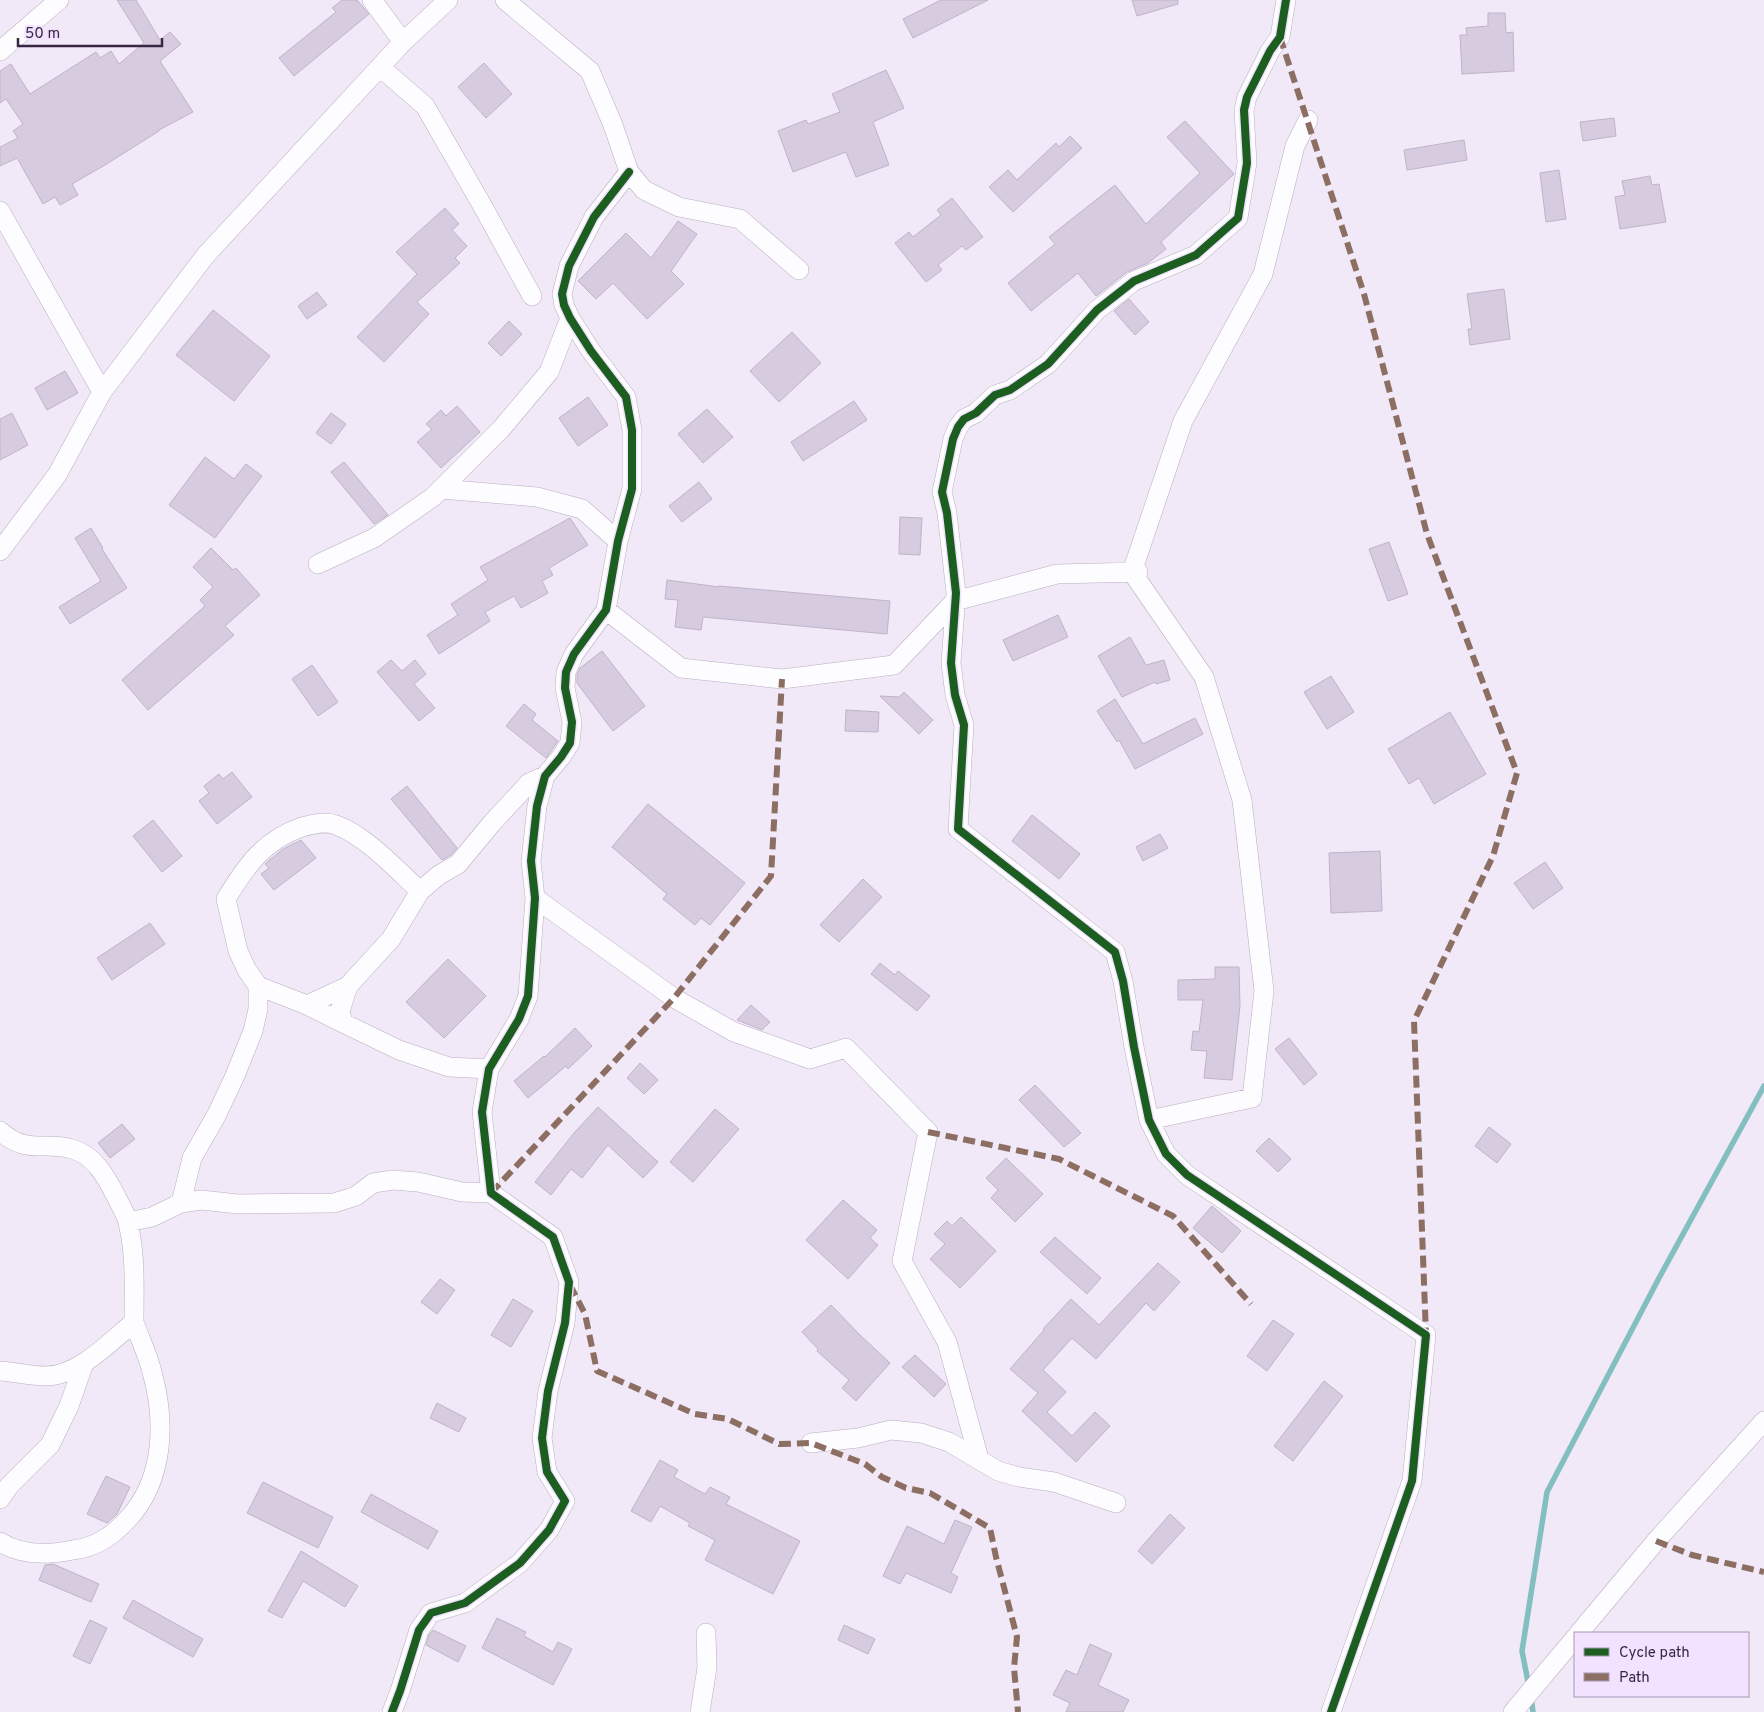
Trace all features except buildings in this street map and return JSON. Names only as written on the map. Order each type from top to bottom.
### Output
[{"type":"street","points":[[0,51],[59,0]]},
{"type":"street","points":[[372,0],[404,42]]},
{"type":"street","points":[[0,551],[57,476],[102,392],[205,256],[380,67],[448,0]]},
{"type":"street","points":[[505,0],[590,71],[613,125],[630,172],[644,190],[679,207],[740,220],[799,270]]},
{"type":"street","points":[[1286,0],[1280,37],[1270,51],[1247,97],[1244,110],[1247,164],[1238,218],[1196,255],[1134,281],[1097,310],[1048,364],[1010,390],[995,395],[976,412],[964,419],[953,439],[942,492],[947,513],[956,593],[951,664],[955,695],[964,725],[958,829],[1115,952],[1123,980],[1149,1120],[1166,1154],[1187,1175],[1426,1336],[1412,1481],[1331,1712]]},
{"type":"street","points":[[380,67],[425,106],[532,296]]},
{"type":"street","points":[[1135,572],[1183,421],[1263,274],[1295,146],[1308,120]]},
{"type":"street","points":[[491,1193],[482,1112],[489,1069],[518,1019],[528,996],[535,898],[531,861],[537,806],[545,776],[570,743],[572,722],[566,688],[566,672],[574,654],[606,610],[618,541],[632,489],[632,430],[630,410],[626,397],[591,351],[570,318],[564,305],[562,294],[569,266],[594,217],[630,172]]},
{"type":"street","points":[[0,211],[102,392]]},
{"type":"street","points":[[318,564],[374,538],[433,497],[501,429],[549,372],[570,318]]},
{"type":"street","points":[[441,489],[537,497],[582,509],[618,541]]},
{"type":"street","points":[[606,610],[681,668],[782,679],[894,665],[955,601],[1057,574],[1135,572]]},
{"type":"street","points":[[1135,572],[1204,677],[1242,800],[1264,991],[1252,1098],[1149,1120]]},
{"type":"street","points":[[307,1005],[348,986],[391,939],[420,892],[439,875],[458,864],[529,783],[545,776]]},
{"type":"street","points":[[420,892],[373,848],[347,830],[335,824],[317,823],[289,832],[270,842],[253,859],[226,899],[238,951],[247,970],[258,986],[307,1005],[399,1050],[448,1067],[489,1069]]},
{"type":"street","points":[[535,898],[674,998],[734,1032],[810,1059],[846,1048],[928,1132],[902,1261],[947,1342],[979,1458]]},
{"type":"street","points":[[181,1203],[192,1158],[216,1116],[253,1031],[258,1009],[258,986]]},
{"type":"street","points":[[343,1023],[340,1011],[348,986]]},
{"type":"street","points":[[0,1131],[23,1145],[72,1149],[87,1156],[99,1168],[110,1185],[128,1222],[132,1252],[134,1322],[152,1372],[158,1404],[161,1439],[154,1477],[137,1508],[114,1534],[87,1548],[56,1553],[29,1553],[0,1542]]},
{"type":"street","points":[[128,1222],[152,1217],[181,1203],[201,1200],[238,1204],[334,1202],[356,1196],[373,1183],[393,1180],[418,1182],[462,1192],[491,1193],[554,1237],[569,1282],[565,1323],[548,1391],[542,1438],[547,1472],[566,1501],[549,1530],[520,1563],[465,1603],[431,1613],[419,1630],[392,1712]]},
{"type":"street","points":[[0,1371],[48,1376],[67,1372],[84,1363],[134,1322]]},
{"type":"street","points":[[0,1499],[9,1486],[50,1444],[69,1406],[84,1363]]},
{"type":"street","points":[[1580,1632],[1656,1541],[1764,1421]]},
{"type":"street","points":[[811,1443],[858,1438],[891,1430],[921,1433],[949,1442],[979,1458],[998,1471],[1019,1477],[1054,1482],[1116,1503]]},
{"type":"street","points":[[700,1712],[707,1668],[706,1634]]},
{"type":"street","points":[[1513,1712],[1574,1639]]},
{"type":"waterway","points":[[1529,1687],[1522,1651],[1547,1492],[1659,1278],[1764,1086]]},
{"type":"waterway","points":[[1531,1696],[1533,1712]]},
{"type":"marked path","points":[[1280,37],[1364,294],[1427,534],[1517,773],[1493,856],[1414,1021],[1426,1335]]},
{"type":"marked path","points":[[491,1193],[674,998],[771,876],[782,679]]},
{"type":"marked path","points":[[928,1132],[1059,1159],[1173,1216],[1251,1304]]},
{"type":"marked path","points":[[570,1285],[585,1314],[597,1371],[695,1414],[728,1419],[779,1444],[811,1443],[865,1464],[882,1477],[906,1488],[930,1493],[990,1528],[1017,1637],[1014,1668],[1018,1712]]},
{"type":"marked path","points":[[1656,1541],[1692,1555],[1764,1572]]},
{"type":"cycle path","points":[[1286,0],[1280,37],[1270,51],[1247,97],[1244,110],[1247,163],[1238,218],[1196,255],[1134,281],[1097,310],[1048,364],[1010,390],[995,395],[976,413],[964,419],[953,439],[942,492],[947,513],[956,593],[951,663],[955,695],[964,725],[958,829],[1115,952],[1123,981],[1149,1120],[1166,1154],[1187,1175],[1426,1335],[1412,1481],[1331,1712]]},
{"type":"cycle path","points":[[392,1712],[419,1630],[431,1613],[465,1603],[520,1563],[549,1530],[565,1501],[547,1472],[542,1438],[548,1391],[565,1323],[569,1282],[553,1237],[491,1193],[482,1112],[489,1069],[519,1019],[528,996],[535,898],[531,861],[537,806],[545,776],[570,743],[572,722],[565,688],[566,672],[574,654],[606,610],[618,541],[632,489],[632,430],[626,397],[591,351],[570,318],[564,305],[562,294],[569,266],[594,217],[629,172]]}]
